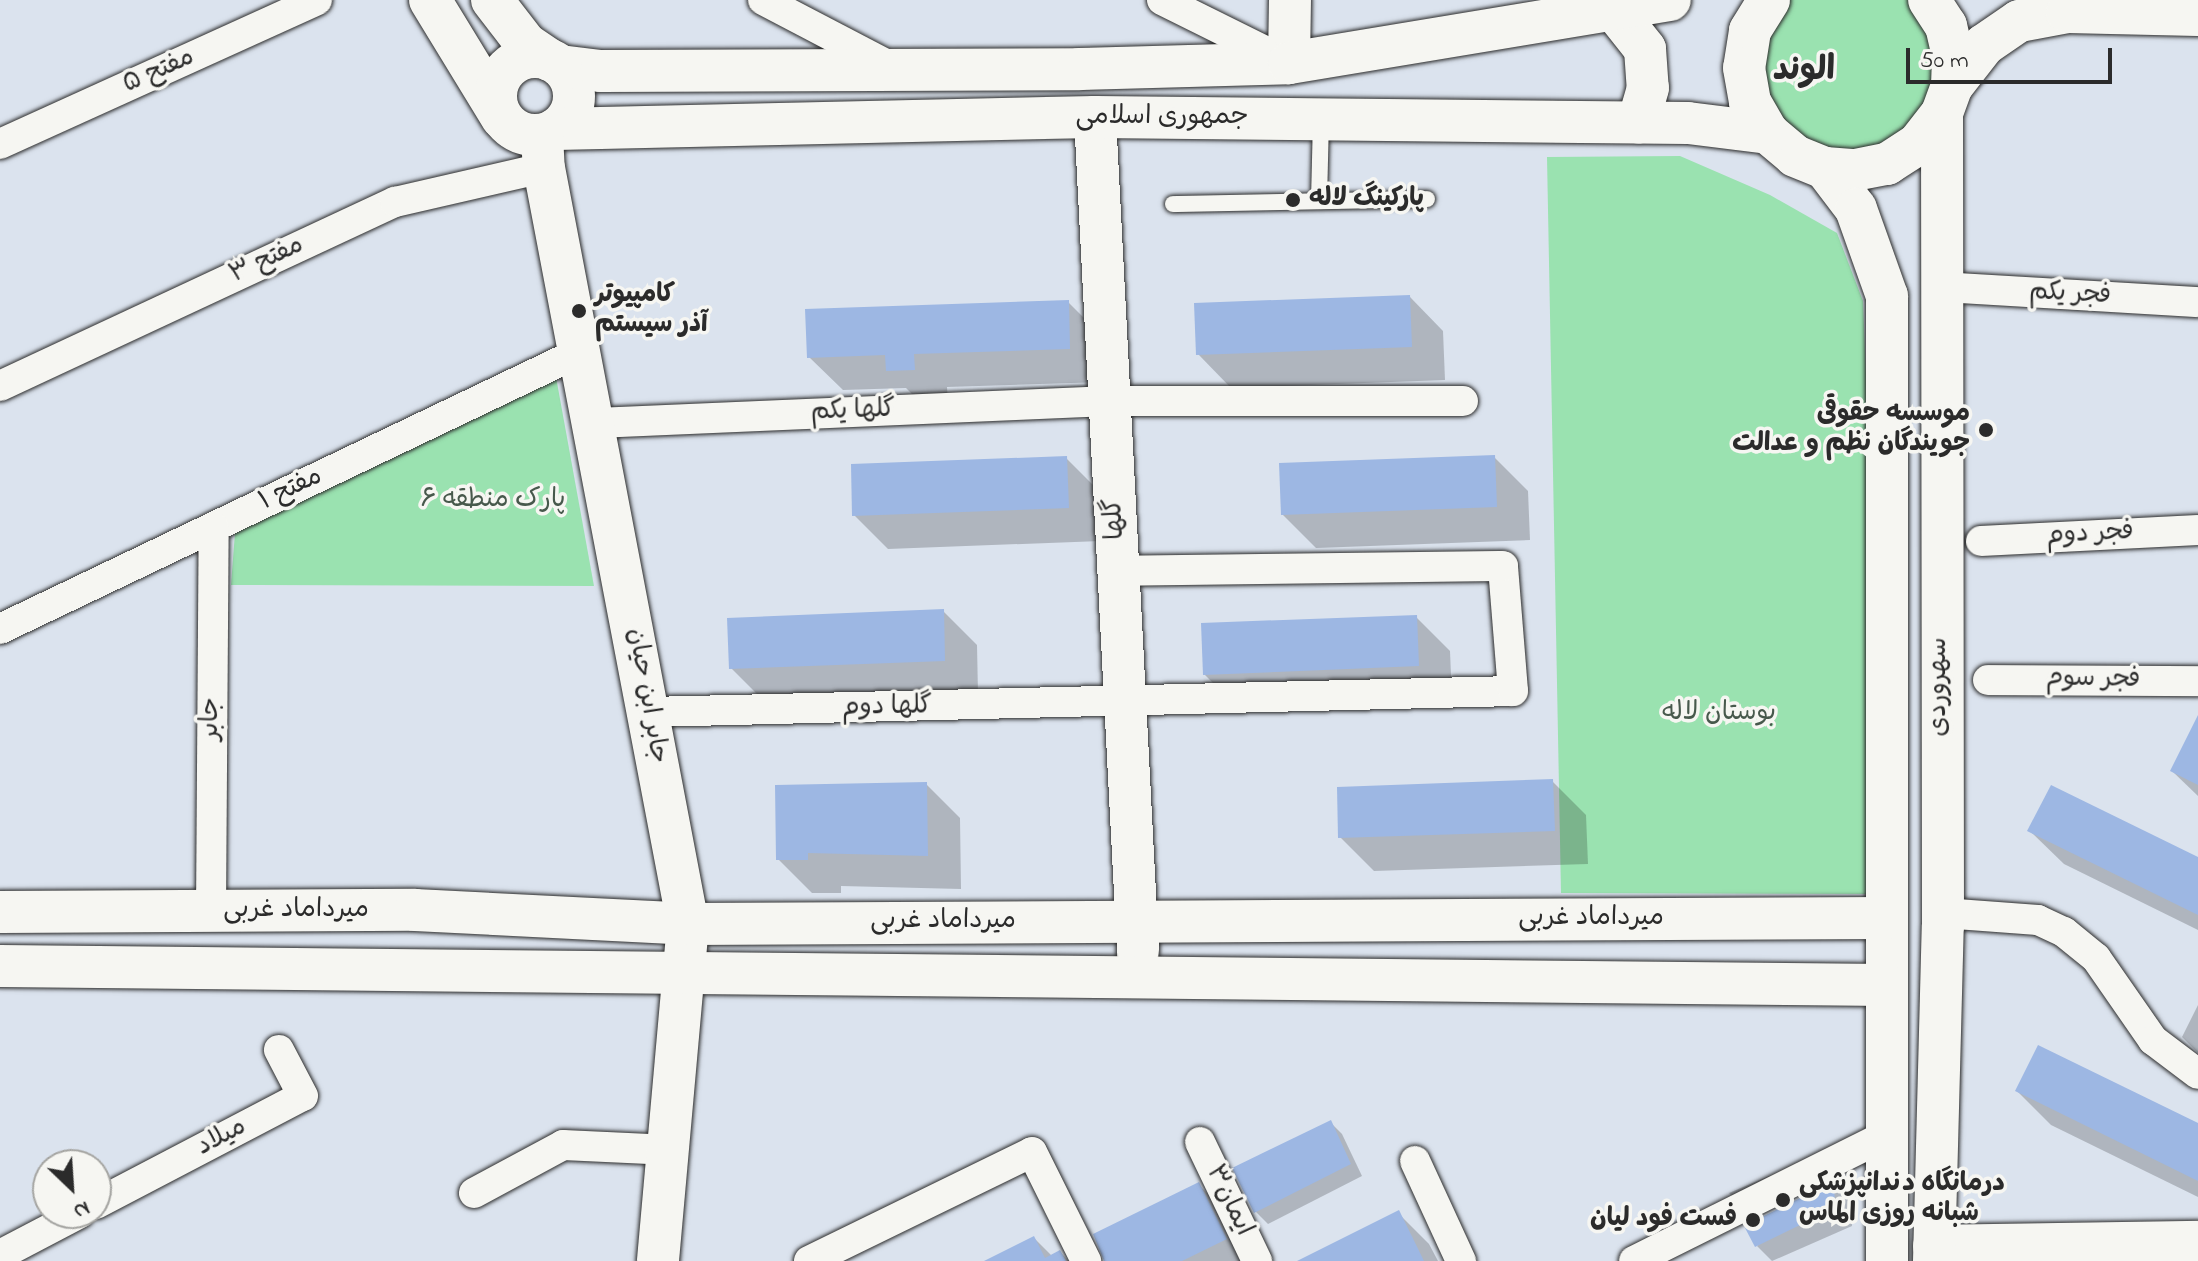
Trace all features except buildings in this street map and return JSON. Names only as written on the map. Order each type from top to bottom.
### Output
[{"type":"street","name":"مفتح ۵","points":[[0,144],[317,0]]},
{"type":"street","points":[[430,0],[502,118],[519,132],[548,144],[574,98],[555,63],[526,44],[492,0]]},
{"type":"street","points":[[763,0],[891,67]]},
{"type":"street","points":[[1162,0],[1289,63],[1290,0]]},
{"type":"street","name":"جمهوری اسلامی","points":[[555,63],[601,71],[1289,63],[1594,9],[1670,0]]},
{"type":"street","points":[[1769,0],[1750,31],[1744,68],[1750,102],[1768,133],[1795,156],[1825,168],[1855,170],[1887,164],[1918,144],[1984,45],[2019,21],[2067,12],[2198,15]]},
{"type":"street","name":"سهروردی","points":[[1929,0],[1946,26],[1953,56],[1947,100],[1942,287],[1940,585],[1943,913],[1934,1254]]},
{"type":"street","points":[[1594,9],[1632,26],[1645,49],[1648,88],[1638,123]]},
{"type":"street","points":[[502,118],[495,94],[504,71],[525,58],[555,63]]},
{"type":"street","name":"جمهوری اسلامی","points":[[548,144],[1095,117],[1688,123],[1768,133]]},
{"type":"street","name":"گلها","points":[[1095,117],[1139,979]]},
{"type":"street","name":"جابر ابن حیان","points":[[548,144],[582,351],[688,924],[671,1150],[658,1261]]},
{"type":"street","name":"مفتح ۳","points":[[0,386],[395,202],[548,144]]},
{"type":"street","name":"سهروردی","points":[[1825,168],[1856,209],[1887,296],[1887,1261]]},
{"type":"street","name":"فجر یکم","points":[[1942,287],[2198,302]]},
{"type":"street","name":"مفتح ۱","points":[[0,629],[582,351]]},
{"type":"street","name":"گلها یکم","points":[[596,423],[1110,401],[1463,401]]},
{"type":"street","name":"جابر","points":[[211,911],[214,527]]},
{"type":"street","name":"فجر دوم","points":[[1981,541],[2198,530]]},
{"type":"street","name":"گلها دوم","points":[[649,712],[1125,704],[1513,691],[1503,566],[1118,571]]},
{"type":"street","points":[[1887,584],[1940,585]]},
{"type":"street","name":"فجر سوم","points":[[1988,680],[2198,681]]},
{"type":"street","name":"میرداماد غربی","points":[[0,912],[415,910],[688,924],[1887,918]]},
{"type":"street","points":[[1943,913],[2038,920],[2064,932],[2096,958],[2153,1040],[2198,1074]]},
{"type":"street","points":[[0,966],[683,976],[1887,985]]},
{"type":"street","name":"میلاد","points":[[112,1196],[303,1096],[279,1050]]},
{"type":"street","points":[[1634,1261],[1887,1135]]},
{"type":"street","name":"ایمان۳","points":[[1200,1142],[1257,1261]]},
{"type":"street","points":[[474,1193],[563,1145],[671,1150]]},
{"type":"street","points":[[809,1261],[1032,1152],[1086,1261]]},
{"type":"street","points":[[1415,1161],[1461,1261]]},
{"type":"street","points":[[0,1255],[50,1229]]},
{"type":"street","points":[[1934,1254],[2104,1252],[2198,1242]]},
{"type":"lane","points":[[1319,201],[1321,119]]},
{"type":"lane","points":[[1173,204],[1427,199]]},
{"type":"green space","points":[[1769,0],[1929,0],[1953,56],[1887,164],[1768,133],[1750,31]]},
{"type":"green space","name":"بوستان لاله","points":[[1680,156],[1770,195],[1837,233],[1863,301],[1887,894],[1561,893],[1547,157]]},
{"type":"green space","name":"پارک منطقه ۶","points":[[556,377],[594,586],[231,585],[235,533]]},
{"type":"place","name":"پارکینگ لاله","points":[[1293,200]]},
{"type":"place","name":"کامپیوتر آذر سیستم","points":[[579,311]]},
{"type":"place","name":"موسسه حقوقی جویندگان نظم و عدالت","points":[[1986,430]]},
{"type":"place","name":"درمانگاه دندان‍‍پزشکی شبانه روزی الماس","points":[[1783,1200]]},
{"type":"place","name":"فست فود لیان","points":[[1753,1220]]},
{"type":"district","name":"الوند","points":[[1804,72]]}]
